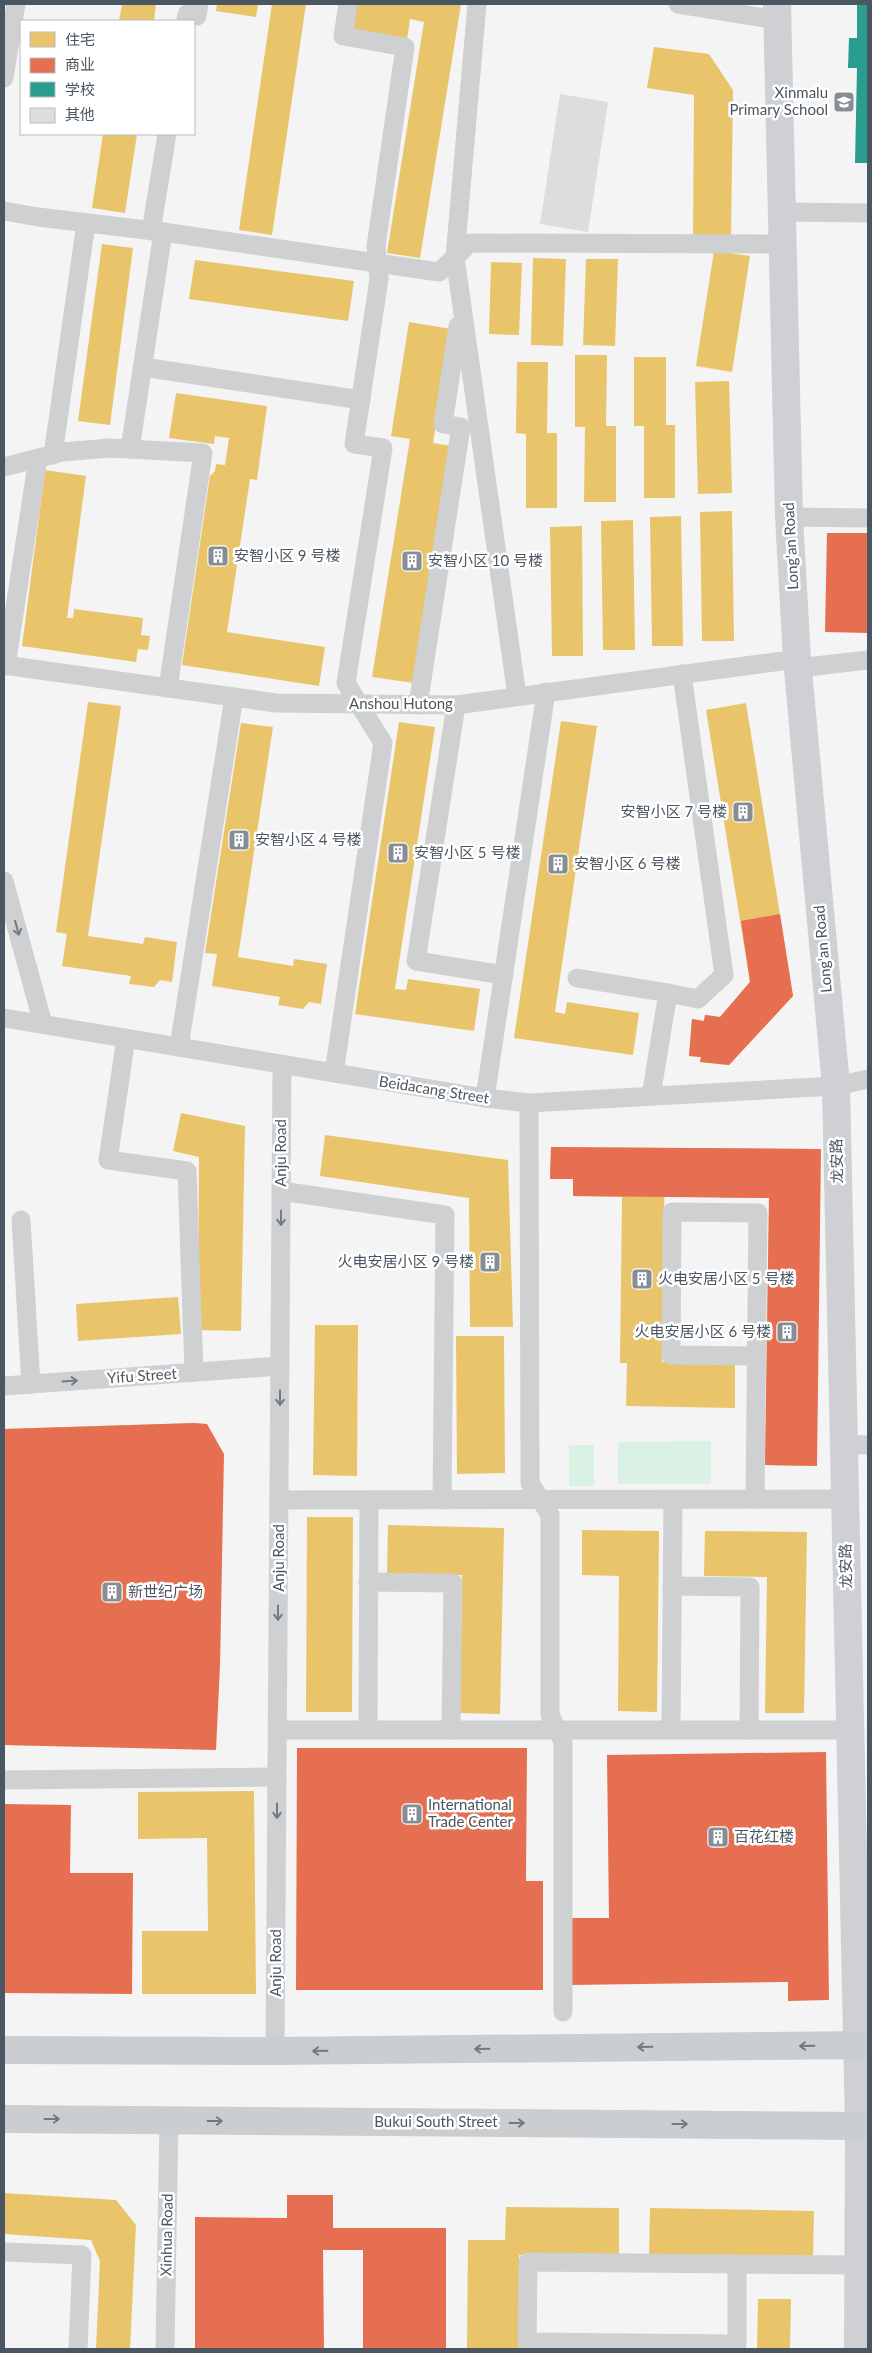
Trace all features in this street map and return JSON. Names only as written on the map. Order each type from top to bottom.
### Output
[{"type":"main road","points":[[4,2050],[275,2051],[862,2045]]},
{"type":"main road","name":"Bukui South Street","points":[[4,2119],[864,2126]]},
{"type":"street","points":[[4,78],[16,4]]},
{"type":"street","points":[[186,20],[187,14],[197,16],[199,4]]},
{"type":"street","points":[[334,1073],[383,743],[346,683],[383,448],[354,444],[379,279],[376,246],[405,47],[343,36],[348,4]]},
{"type":"street","points":[[477,4],[455,257],[517,696]]},
{"type":"street","points":[[678,4],[778,12]]},
{"type":"street","name":"Long'an Road","points":[[778,12],[789,517],[797,663],[836,1086]]},
{"type":"street","points":[[130,449],[143,367],[167,135]]},
{"type":"street","points":[[4,211],[439,272],[470,243],[783,244]]},
{"type":"street","points":[[782,212],[868,214]]},
{"type":"street","points":[[5,665],[46,457],[86,223]]},
{"type":"street","points":[[418,705],[461,427],[443,424],[462,306]]},
{"type":"street","points":[[143,367],[361,400]]},
{"type":"street","points":[[4,467],[46,457],[110,448],[203,453],[168,688]]},
{"type":"street","points":[[789,517],[868,518]]},
{"type":"street","name":"Anshou Hutong","points":[[5,665],[276,703],[456,705],[682,674],[797,663],[868,660]]},
{"type":"street","points":[[577,978],[698,998],[724,975],[682,674]]},
{"type":"street","points":[[485,1098],[546,692]]},
{"type":"street","points":[[179,1047],[234,697]]},
{"type":"street","points":[[456,705],[416,961],[504,975]]},
{"type":"street","points":[[4,881],[43,1024]]},
{"type":"street","points":[[651,1096],[668,993]]},
{"type":"street","name":"Beidacang Street","points":[[4,1018],[485,1098],[529,1103],[836,1086],[868,1079]]},
{"type":"street","points":[[126,1038],[108,1160],[187,1171],[194,1372]]},
{"type":"street","name":"Anju Road","points":[[275,2051],[282,1065]]},
{"type":"street","name":"龙安路","points":[[836,1086],[856,1445],[845,1499],[850,1730],[860,1859],[862,2045]]},
{"type":"street","points":[[529,1103],[530,1483],[550,1515],[550,1715],[563,1742],[563,2012]]},
{"type":"street","points":[[281,1191],[444,1215],[442,1500]]},
{"type":"street","points":[[755,1499],[758,1213],[672,1212],[671,1355],[756,1356]]},
{"type":"street","points":[[21,1220],[31,1384]]},
{"type":"street","name":"Yifu Street","points":[[4,1386],[280,1366]]},
{"type":"street","points":[[279,1500],[845,1499]]},
{"type":"street","points":[[368,1730],[369,1500]]},
{"type":"street","points":[[671,1730],[673,1500]]},
{"type":"street","points":[[368,1582],[453,1583],[450,1730]]},
{"type":"street","points":[[672,1586],[750,1587],[749,1730]]},
{"type":"street","points":[[277,1730],[850,1730]]},
{"type":"street","points":[[4,1780],[277,1777]]},
{"type":"street","points":[[858,2349],[863,2315],[858,2264],[863,2188],[862,2045]]},
{"type":"street","name":"Xinhua Road","points":[[165,2349],[169,2120]]},
{"type":"street","points":[[4,2252],[82,2255],[78,2349]]},
{"type":"street","points":[[737,2264],[737,2344],[527,2342],[528,2262],[858,2264]]},
{"type":"green space","points":[[711,1441],[711,1484],[618,1484],[618,1442]]},
{"type":"green space","points":[[569,1445],[594,1445],[594,1486],[569,1486]]},
{"type":"building: 住宅","points":[[122,4],[156,4],[154,20],[119,20]]},
{"type":"building: 住宅","points":[[217,4],[258,4],[256,17],[216,11]]},
{"type":"building: 住宅","points":[[272,4],[306,4],[272,235],[239,230]]},
{"type":"building: 住宅","points":[[355,4],[461,4],[420,258],[387,253],[424,22],[410,19],[407,40],[351,31]]},
{"type":"building: 住宅","points":[[654,47],[709,54],[733,90],[731,237],[693,237],[694,95],[647,88]]},
{"type":"building: 住宅","points":[[103,135],[137,135],[125,213],[92,208]]},
{"type":"building: 住宅","points":[[102,244],[133,248],[110,425],[78,421]]},
{"type":"building: 住宅","points":[[714,251],[750,256],[732,372],[696,366]]},
{"type":"building: 住宅","points":[[533,258],[566,259],[563,346],[531,345]]},
{"type":"building: 住宅","points":[[586,259],[618,259],[615,346],[583,345]]},
{"type":"building: 住宅","points":[[195,260],[354,281],[348,321],[189,299]]},
{"type":"building: 住宅","points":[[491,262],[522,263],[519,335],[489,334]]},
{"type":"building: 住宅","name":"安智小区 10 号楼","points":[[409,322],[451,329],[433,443],[452,446],[414,683],[372,677],[410,439],[391,436]]},
{"type":"building: 住宅","points":[[575,355],[607,355],[606,426],[616,426],[616,502],[584,502],[585,427],[575,427]]},
{"type":"building: 住宅","points":[[634,357],[666,357],[666,425],[675,425],[675,498],[644,498],[644,426],[634,426]]},
{"type":"building: 住宅","points":[[517,362],[548,362],[547,433],[557,433],[557,508],[526,508],[526,434],[516,433]]},
{"type":"building: 住宅","points":[[729,381],[732,493],[698,494],[695,382]]},
{"type":"building: 住宅","name":"安智小区 9 号楼","points":[[176,393],[267,406],[257,480],[250,479],[227,632],[325,647],[319,686],[182,665],[210,476],[215,471],[216,464],[225,465],[229,438],[215,436],[214,444],[169,438]]},
{"type":"building: 住宅","points":[[45,470],[86,476],[67,618],[73,618],[74,609],[143,618],[141,635],[150,636],[148,650],[138,649],[136,662],[22,646]]},
{"type":"building: 住宅","points":[[732,511],[734,641],[702,641],[700,512]]},
{"type":"building: 住宅","points":[[681,516],[683,646],[652,646],[650,517]]},
{"type":"building: 住宅","points":[[633,520],[635,650],[603,650],[601,521]]},
{"type":"building: 住宅","points":[[582,526],[583,656],[552,656],[550,527]]},
{"type":"building: 住宅","points":[[88,702],[121,706],[88,936],[143,944],[145,937],[177,942],[172,982],[160,980],[154,987],[129,984],[131,976],[62,966],[67,934],[56,932]]},
{"type":"building: 住宅","name":"安智小区 7 号楼","points":[[746,703],[793,996],[729,1065],[700,1062],[701,1057],[689,1056],[692,1019],[704,1021],[705,1015],[720,1017],[750,982],[706,710]]},
{"type":"building: 住宅","name":"安智小区 6 号楼","points":[[561,721],[597,726],[555,1012],[565,1014],[567,1002],[639,1013],[633,1055],[514,1038]]},
{"type":"building: 住宅","name":"安智小区 5 号楼","points":[[399,722],[435,727],[395,989],[406,990],[408,979],[480,989],[474,1031],[355,1014]]},
{"type":"building: 住宅","name":"安智小区 4 号楼","points":[[241,723],[273,727],[238,957],[293,966],[294,959],[327,964],[321,1004],[309,1002],[303,1009],[278,1005],[280,997],[212,986],[217,954],[205,953]]},
{"type":"building: 住宅","points":[[181,1113],[245,1126],[241,1331],[198,1330],[199,1157],[173,1151]]},
{"type":"building: 住宅","name":"火电安居小区 9 号楼","points":[[325,1135],[508,1160],[513,1327],[470,1327],[469,1198],[320,1176]]},
{"type":"building: 住宅","name":"火电安居小区 5 号楼","points":[[551,1147],[665,1148],[662,1362],[735,1363],[735,1408],[626,1406],[627,1363],[620,1363],[622,1197],[573,1196],[573,1179],[550,1179]]},
{"type":"building: 住宅","name":"火电安居小区 6 号楼","points":[[700,1148],[811,1149],[806,1466],[765,1465],[769,1198],[721,1198],[722,1178],[699,1178]]},
{"type":"building: 住宅","points":[[178,1297],[181,1334],[78,1341],[76,1304]]},
{"type":"building: 住宅","points":[[315,1325],[358,1325],[357,1476],[313,1475]]},
{"type":"building: 住宅","points":[[456,1336],[504,1336],[505,1473],[457,1474]]},
{"type":"building: 住宅","points":[[195,1423],[206,1441],[216,1444],[220,1452],[219,1482],[4,1477],[4,1429]]},
{"type":"building: 住宅","points":[[307,1517],[353,1517],[352,1712],[306,1712]]},
{"type":"building: 住宅","points":[[164,1518],[222,1519],[220,1665],[162,1665]]},
{"type":"building: 住宅","points":[[388,1525],[504,1528],[500,1714],[459,1713],[462,1575],[387,1574]]},
{"type":"building: 住宅","points":[[582,1530],[659,1531],[657,1712],[618,1711],[619,1576],[582,1575]]},
{"type":"building: 住宅","points":[[705,1531],[807,1532],[804,1713],[765,1713],[767,1577],[704,1576]]},
{"type":"building: 住宅","points":[[4,1671],[104,1673],[102,1747],[4,1745]]},
{"type":"building: 住宅","points":[[254,1791],[256,1994],[142,1994],[142,1931],[208,1931],[207,1838],[138,1839],[138,1792]]},
{"type":"building: 住宅","points":[[4,2193],[116,2200],[136,2225],[130,2349],[96,2349],[100,2261],[91,2240],[4,2234]]},
{"type":"building: 住宅","points":[[506,2207],[619,2208],[619,2256],[519,2255],[519,2349],[467,2349],[468,2240],[505,2240]]},
{"type":"building: 住宅","points":[[650,2208],[814,2211],[813,2258],[649,2255]]},
{"type":"building: 住宅","points":[[758,2299],[791,2299],[790,2349],[757,2349]]},
{"type":"building: 商业","points":[[827,533],[868,533],[868,633],[825,632]]},
{"type":"building: 商业","points":[[780,914],[793,996],[729,1065],[700,1062],[701,1057],[689,1056],[692,1019],[704,1021],[705,1015],[720,1017],[750,982],[741,921]]},
{"type":"building: 商业","name":"火电安居小区 6 号楼","points":[[551,1147],[821,1149],[817,1466],[765,1465],[769,1198],[573,1196],[573,1179],[550,1179]]},
{"type":"building: 商业","name":"新世纪广场","points":[[207,1424],[224,1454],[220,1665],[216,1750],[4,1745],[4,1429]]},
{"type":"building: 商业","name":"International Trade Center","points":[[297,1748],[527,1748],[526,1881],[543,1881],[543,1990],[296,1990]]},
{"type":"building: 商业","name":"百花红楼","points":[[826,1752],[829,2000],[788,2001],[788,1982],[571,1985],[570,1918],[609,1918],[607,1755]]},
{"type":"building: 商业","points":[[4,1804],[71,1805],[70,1873],[133,1873],[132,1994],[4,1993]]},
{"type":"building: 商业","points":[[287,2195],[333,2195],[333,2228],[446,2228],[446,2349],[363,2349],[363,2250],[323,2250],[324,2349],[195,2349],[195,2217],[287,2218]]},
{"type":"building: 学校","points":[[857,4],[868,4],[868,163],[855,163],[857,68],[848,68],[849,38],[857,38]]},
{"type":"building: 其他","points":[[560,94],[608,102],[588,232],[540,224]]},
{"type":"place","name":"Xinmalu Primary School","points":[[844,102]]},
{"type":"place","name":"安智小区 9 号楼","points":[[218,556]]},
{"type":"place","name":"安智小区 10 号楼","points":[[412,561]]},
{"type":"place","name":"安智小区 7 号楼","points":[[743,812]]},
{"type":"place","name":"安智小区 4 号楼","points":[[239,840]]},
{"type":"place","name":"安智小区 5 号楼","points":[[398,853]]},
{"type":"place","name":"安智小区 6 号楼","points":[[558,864]]},
{"type":"place","name":"火电安居小区 9 号楼","points":[[490,1262]]},
{"type":"place","name":"火电安居小区 5 号楼","points":[[642,1279]]},
{"type":"place","name":"火电安居小区 6 号楼","points":[[787,1332]]},
{"type":"place","name":"新世纪广场","points":[[112,1592]]},
{"type":"place","name":"International Trade Center","points":[[412,1814]]},
{"type":"place","name":"百花红楼","points":[[718,1837]]}]
